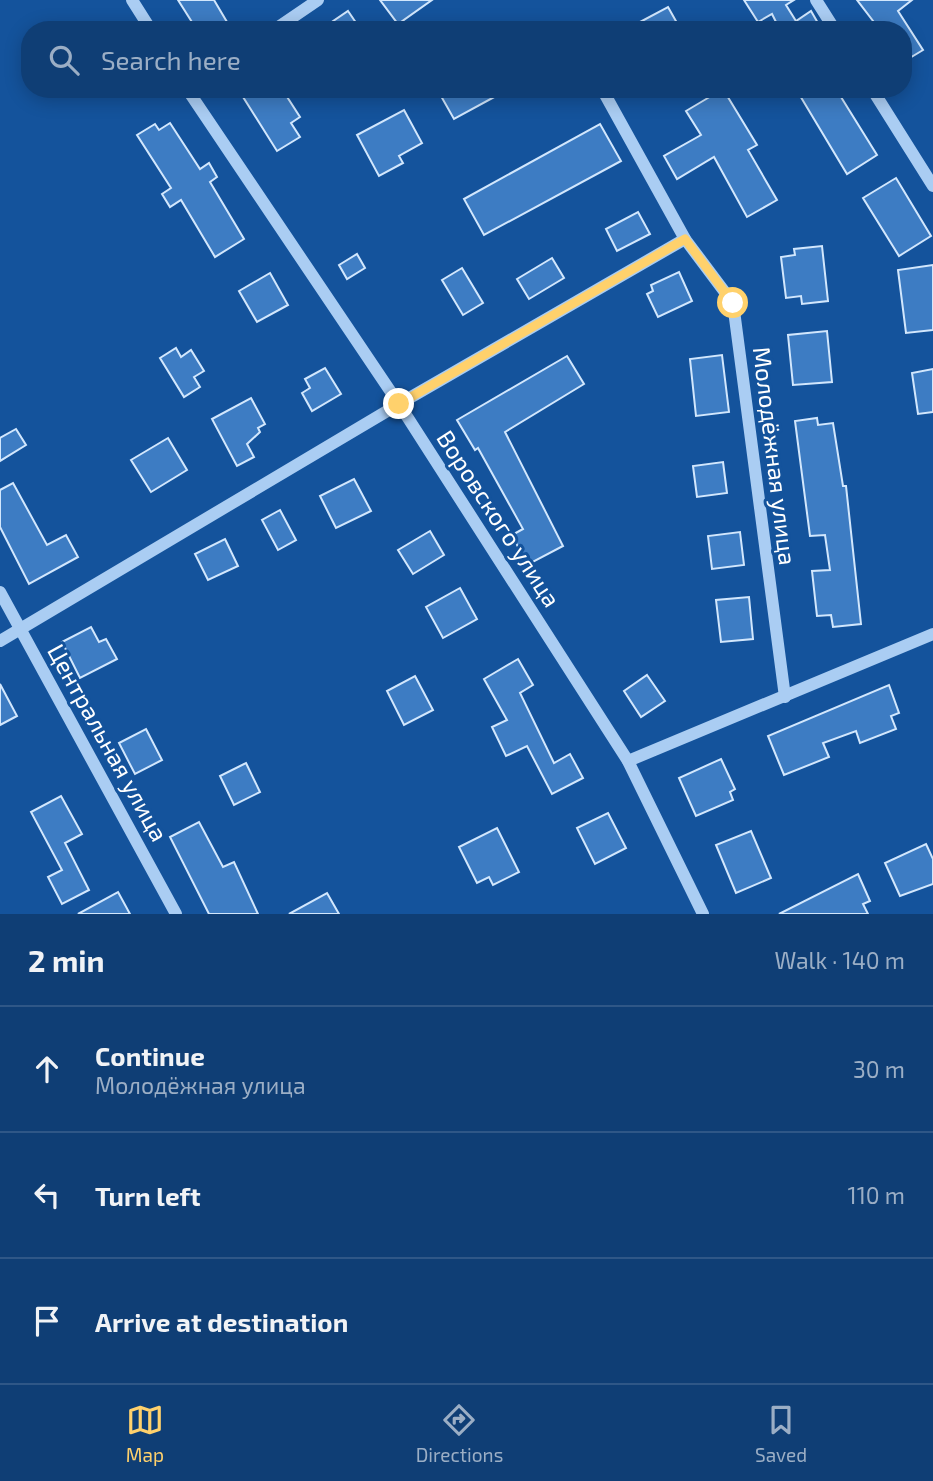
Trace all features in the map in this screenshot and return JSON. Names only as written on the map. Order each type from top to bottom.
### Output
[{"type":"street","points":[[132,0],[145,21]]},
{"type":"street","points":[[287,21],[318,0]]},
{"type":"street","points":[[816,0],[829,21]]},
{"type":"street","name":"Воровского улица","points":[[193,98],[399,404],[628,761],[704,914]]},
{"type":"street","name":"Молодёжная улица","points":[[608,98],[685,239],[733,303],[785,697]]},
{"type":"street","points":[[878,98],[933,186]]},
{"type":"street","points":[[0,641],[399,404],[685,239]]},
{"type":"street","name":"Центральная улица","points":[[0,592],[176,914]]},
{"type":"street","points":[[628,761],[933,634]]},
{"type":"building","points":[[178,0],[214,0],[226,21],[191,21]]},
{"type":"building","points":[[380,0],[432,0],[402,21],[396,21]]},
{"type":"building","points":[[744,0],[794,0],[786,5],[796,21],[776,21],[772,14],[757,21]]},
{"type":"building","points":[[857,0],[912,0],[898,11],[904,21],[873,21]]},
{"type":"building","points":[[668,7],[676,21],[642,21]]},
{"type":"building","points":[[348,11],[355,21],[333,21]]},
{"type":"building","points":[[811,11],[817,21],[796,21]]},
{"type":"building","points":[[912,33],[923,50],[912,57]]},
{"type":"building","points":[[244,98],[288,98],[300,117],[291,123],[300,137],[277,151]]},
{"type":"building","points":[[442,98],[492,98],[454,119]]},
{"type":"building","points":[[708,98],[728,98],[757,145],[748,150],[777,200],[747,217],[714,157],[677,179],[664,156],[701,135],[686,111]]},
{"type":"building","points":[[801,98],[842,98],[877,155],[847,174]]},
{"type":"building","points":[[404,110],[422,143],[399,156],[403,163],[379,176],[357,135]]},
{"type":"building","points":[[170,123],[200,169],[209,163],[217,177],[210,182],[244,239],[215,257],[181,200],[170,207],[162,194],[171,188],[137,135],[155,124],[159,130]]},
{"type":"building","points":[[600,124],[621,161],[484,235],[464,199]]},
{"type":"building","points":[[896,178],[931,236],[899,256],[863,198]]},
{"type":"building","points":[[638,212],[650,234],[617,251],[606,229]]},
{"type":"building","points":[[822,246],[828,301],[802,304],[801,296],[786,298],[781,257],[795,255],[794,249]]},
{"type":"building","points":[[357,254],[365,268],[347,279],[339,265]]},
{"type":"building","points":[[552,258],[564,278],[529,299],[517,279]]},
{"type":"building","points":[[933,265],[933,330],[906,333],[898,270]]},
{"type":"building","points":[[462,268],[483,303],[463,315],[442,280]]},
{"type":"building","points":[[679,272],[692,301],[658,317],[647,294],[653,291],[651,285]]},
{"type":"building","points":[[270,273],[288,305],[257,322],[239,291]]},
{"type":"building","points":[[827,331],[832,382],[793,385],[788,335]]},
{"type":"building","points":[[176,348],[181,357],[191,350],[204,371],[194,377],[200,387],[184,397],[160,358]]},
{"type":"building","points":[[722,355],[729,412],[696,416],[690,359]]},
{"type":"building","points":[[567,356],[584,384],[505,432],[563,546],[527,565],[512,535],[523,529],[478,448],[475,450],[457,420]]},
{"type":"building","points":[[325,368],[341,394],[312,411],[302,393],[310,388],[305,379]]},
{"type":"building","points":[[933,369],[933,412],[918,414],[912,373]]},
{"type":"building","points":[[251,398],[265,424],[258,428],[260,432],[247,444],[254,457],[237,466],[212,419]]},
{"type":"building","points":[[817,418],[818,425],[833,423],[843,486],[846,486],[861,624],[833,627],[831,615],[817,616],[812,571],[830,570],[825,535],[810,536],[795,421]]},
{"type":"building","points":[[16,429],[26,445],[0,461],[0,438]]},
{"type":"building","points":[[168,438],[187,470],[151,492],[131,460]]},
{"type":"building","points":[[723,462],[727,493],[697,497],[693,466]]},
{"type":"building","points":[[354,479],[371,511],[336,528],[320,496]]},
{"type":"building","points":[[13,483],[47,545],[66,535],[78,557],[29,584],[0,527],[0,490]]},
{"type":"building","points":[[280,510],[296,540],[278,550],[262,520]]},
{"type":"building","points":[[430,531],[444,555],[413,574],[398,550]]},
{"type":"building","points":[[740,532],[744,565],[712,569],[708,536]]},
{"type":"building","points":[[225,539],[238,566],[208,580],[195,554]]},
{"type":"building","points":[[460,588],[477,619],[443,638],[426,607]]},
{"type":"building","points":[[749,597],[753,639],[721,642],[716,600]]},
{"type":"building","points":[[91,627],[99,642],[106,639],[117,659],[80,678],[62,642]]},
{"type":"building","points":[[518,659],[533,685],[520,693],[554,763],[570,754],[583,778],[552,794],[527,746],[506,756],[492,727],[507,720],[484,679]]},
{"type":"building","points":[[647,675],[665,701],[641,717],[624,691]]},
{"type":"building","points":[[415,676],[433,710],[404,725],[387,691]]},
{"type":"building","points":[[0,684],[17,716],[0,725]]},
{"type":"building","points":[[889,685],[899,713],[891,716],[896,729],[860,743],[856,731],[823,743],[829,757],[784,775],[768,736]]},
{"type":"building","points":[[146,729],[162,760],[135,774],[119,743]]},
{"type":"building","points":[[721,759],[735,789],[730,792],[733,800],[696,816],[679,778]]},
{"type":"building","points":[[246,763],[260,792],[234,805],[220,776]]},
{"type":"building","points":[[61,796],[82,834],[65,843],[89,890],[62,904],[48,877],[62,870],[31,812]]},
{"type":"building","points":[[608,813],[626,848],[595,864],[577,828]]},
{"type":"building","points":[[199,822],[223,867],[234,862],[258,914],[209,914],[170,837]]},
{"type":"building","points":[[497,828],[519,872],[493,885],[489,877],[477,883],[459,847]]},
{"type":"building","points":[[751,831],[771,878],[736,893],[716,845]]},
{"type":"building","points":[[926,844],[933,859],[933,884],[900,896],[885,863]]},
{"type":"building","points":[[858,874],[870,901],[863,904],[868,914],[779,914]]},
{"type":"building","points":[[118,892],[130,914],[78,914]]},
{"type":"building","points":[[327,893],[339,914],[289,914]]},
{"type":"route","points":[[399,404],[685,239],[733,303]]}]
